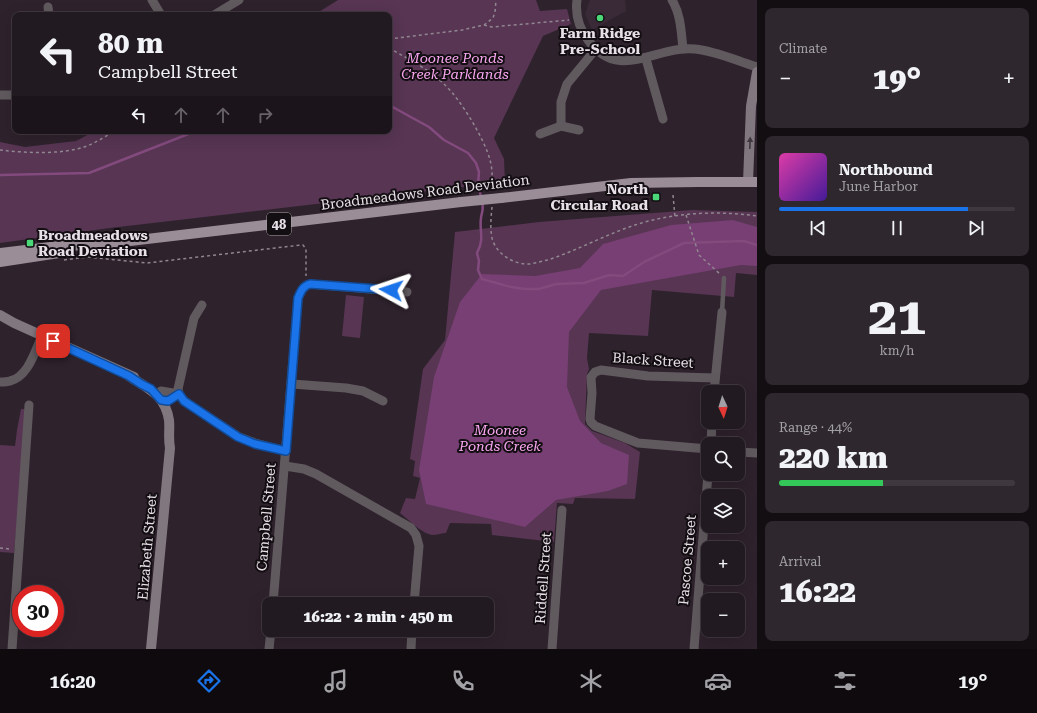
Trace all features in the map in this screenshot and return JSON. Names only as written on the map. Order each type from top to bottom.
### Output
[{"type":"main road","name":"Broadmeadows Road Deviation","points":[[0,253],[59,246],[96,245],[631,183],[753,182]]},
{"type":"main road","name":"Broadmeadows Road Deviation","points":[[0,262],[65,252],[96,245]]},
{"type":"street","points":[[152,0],[159,12]]},
{"type":"street","points":[[219,12],[240,0]]},
{"type":"street","points":[[577,0],[577,19],[580,29],[595,50],[605,56],[620,61],[633,61],[667,52],[683,49],[696,49],[718,54],[757,67]]},
{"type":"street","points":[[672,0],[677,9],[680,20],[683,49]]},
{"type":"street","points":[[561,126],[561,102],[567,84],[595,50]]},
{"type":"street","points":[[646,58],[662,119]]},
{"type":"street","points":[[753,182],[753,91],[757,72]]},
{"type":"street","points":[[0,95],[12,95]]},
{"type":"street","points":[[540,134],[561,126],[580,130]]},
{"type":"street","name":"Campbell Street","points":[[274,597],[298,298],[301,290],[304,286],[310,284],[407,292]]},
{"type":"street","points":[[202,305],[194,318],[179,394],[184,401],[238,437],[255,444],[286,451]]},
{"type":"street","points":[[714,385],[722,312]]},
{"type":"street","points":[[0,315],[14,323],[129,376],[150,383],[163,397],[179,394]]},
{"type":"street","points":[[0,319],[14,323]]},
{"type":"street","points":[[0,382],[10,381],[25,371],[42,336]]},
{"type":"street","name":"Black Street","points":[[701,448],[638,443],[595,426],[590,419],[592,393],[591,377],[595,372],[601,370],[641,375],[715,378]]},
{"type":"street","points":[[292,384],[346,388],[363,391],[383,401]]},
{"type":"street","name":"Elizabeth Street","points":[[151,649],[170,448],[173,441],[175,423],[172,411],[163,397]]},
{"type":"street","points":[[12,649],[29,405]]},
{"type":"street","points":[[745,452],[757,453]]},
{"type":"street","points":[[285,466],[304,469],[316,474],[411,528],[416,535],[419,546],[415,597]]},
{"type":"street","name":"Pascoe Street","points":[[694,649],[707,481]]},
{"type":"street","name":"Riddell Street","points":[[552,649],[562,510]]},
{"type":"street","points":[[269,649],[270,637]]},
{"type":"street","points":[[411,649],[412,637]]},
{"type":"lane","points":[[722,312],[724,278]]},
{"type":"path","points":[[392,39],[462,30],[484,25],[493,18],[496,0]]},
{"type":"path","points":[[484,25],[492,27],[577,19]]},
{"type":"path","points":[[392,50],[434,75],[454,94],[485,146],[492,168]]},
{"type":"path","points":[[0,150],[14,152],[56,152],[87,146],[109,134]]},
{"type":"path","points":[[673,195],[675,216]]},
{"type":"path","points":[[494,243],[502,253],[511,259],[530,264],[559,256],[645,222],[700,213],[734,213],[757,216]]},
{"type":"path","points":[[686,215],[699,255],[724,278]]},
{"type":"path","points":[[60,260],[86,257],[147,263],[303,245],[306,249],[306,276],[308,277]]},
{"type":"path","points":[[0,548],[6,549]]},
{"type":"shaded area","name":"Farm Ridge Pre-School","points":[[590,0],[625,0],[626,11],[592,30],[585,14]]},
{"type":"green space","name":"Moonee Ponds Creek Parklands","points":[[338,0],[536,0],[540,11],[567,9],[571,24],[543,36],[494,138],[504,159],[505,182],[110,228],[0,243],[0,142],[25,147],[76,141],[89,134],[392,134],[392,12],[319,12]]},
{"type":"green space","name":"Moonee Ponds Creek","points":[[692,210],[757,212],[757,275],[736,273],[734,297],[652,290],[648,336],[589,333],[587,358],[589,369],[587,374],[585,424],[592,431],[625,443],[640,452],[635,499],[575,498],[573,504],[557,503],[554,542],[492,535],[491,524],[450,523],[446,533],[433,535],[424,532],[400,513],[406,498],[415,499],[420,478],[413,476],[415,461],[410,459],[423,369],[445,340],[455,232],[539,222]]},
{"type":"green space","name":"Moonee Ponds Creek","points":[[733,220],[757,227],[757,266],[741,265],[601,290],[569,332],[567,387],[580,421],[601,443],[629,455],[627,484],[608,491],[556,500],[525,527],[426,504],[419,470],[434,377],[460,302],[482,274],[535,276],[580,268],[603,244],[671,225]]},
{"type":"green space","points":[[346,295],[364,297],[360,338],[342,336]]},
{"type":"green space","points":[[21,409],[27,409],[14,553],[0,552],[0,445],[15,446]]},
{"type":"waterway","name":"Moonee Ponds Creek","points":[[392,107],[429,127],[444,140],[468,153],[476,163],[479,172],[478,184],[481,197]]},
{"type":"waterway","name":"Moonee Ponds Creek","points":[[0,175],[89,173],[188,134]]},
{"type":"waterway","name":"Moonee Ponds Creek","points":[[482,202],[481,243],[477,253],[479,261],[478,270],[482,279],[511,287],[539,289],[556,284],[584,283],[609,275],[623,276],[644,262],[684,243],[744,241],[757,245]]},
{"type":"place","name":"Farm Ridge Pre-School","points":[[600,18]]},
{"type":"place","name":"North Circular Road","points":[[656,197]]},
{"type":"place","name":"Broadmeadows Road Deviation","points":[[30,243]]},
{"type":"route","points":[[53,341],[129,376],[151,389],[161,400],[168,401],[179,394],[184,401],[238,437],[255,444],[286,451],[298,298],[301,290],[304,286],[310,284],[391,290]]}]
